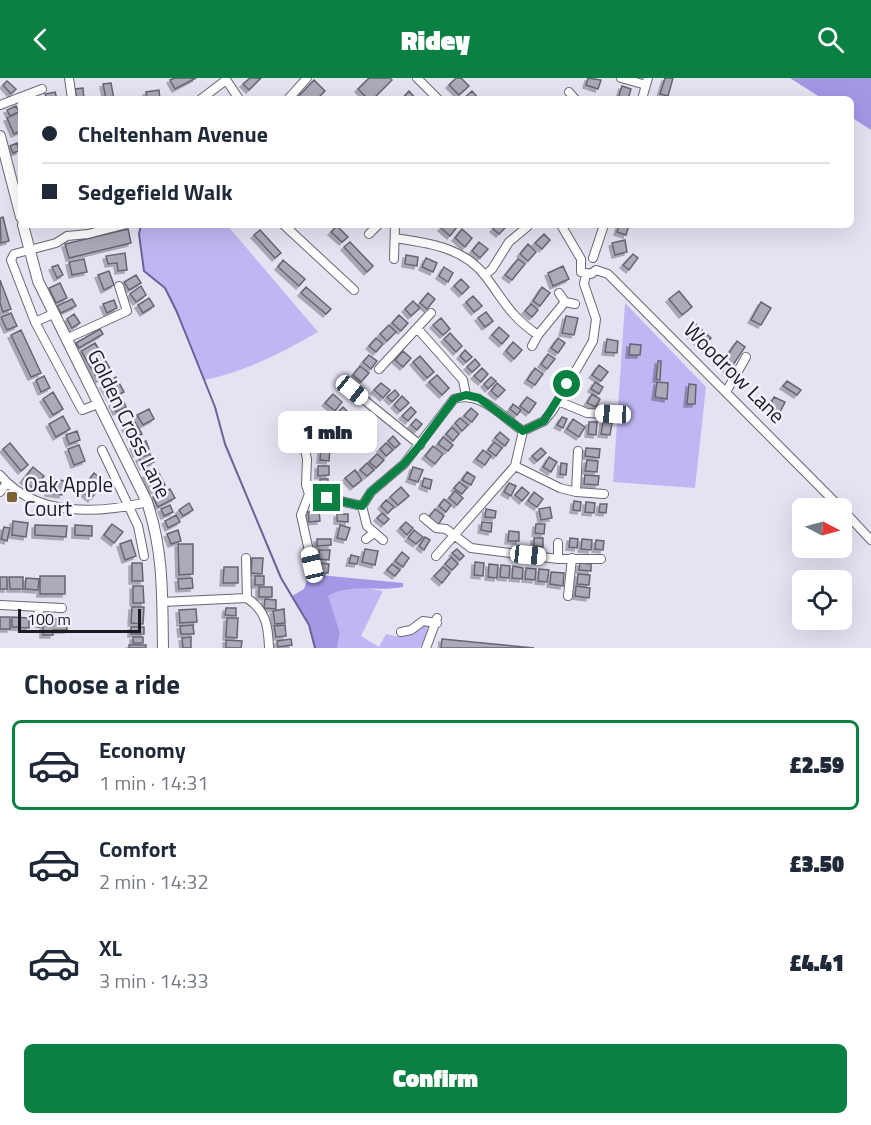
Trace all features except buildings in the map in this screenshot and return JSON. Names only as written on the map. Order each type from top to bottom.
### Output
[{"type":"main road","points":[[0,136],[18,203]]},
{"type":"main road","name":"Golden Cross Lane","points":[[24,228],[38,281],[147,501],[158,534],[163,648]]},
{"type":"street","points":[[69,78],[72,96]]},
{"type":"street","points":[[291,96],[307,78]]},
{"type":"street","points":[[417,78],[435,96]]},
{"type":"street","points":[[621,78],[647,82]]},
{"type":"street","points":[[205,96],[225,79],[237,96]]},
{"type":"street","points":[[25,96],[42,90]]},
{"type":"street","points":[[0,105],[18,99]]},
{"type":"street","points":[[98,404],[82,410],[35,322],[11,260],[14,254],[56,243],[67,236],[111,228]]},
{"type":"street","points":[[287,228],[354,290]]},
{"type":"street","points":[[369,234],[375,228]]},
{"type":"street","points":[[394,259],[395,228]]},
{"type":"street","points":[[484,275],[492,268],[509,242],[524,228]]},
{"type":"street","points":[[532,228],[537,230]]},
{"type":"street","points":[[523,431],[544,421],[593,341],[596,319],[584,284],[586,274],[580,266],[581,259],[563,228]]},
{"type":"street","points":[[593,258],[603,228]]},
{"type":"street","points":[[395,238],[447,248],[484,275],[502,304],[520,322],[538,335]]},
{"type":"street","points":[[581,259],[587,256],[597,262],[596,270],[586,274]]},
{"type":"street","name":"Woodrow Lane","points":[[596,270],[608,274],[830,498]]},
{"type":"street","points":[[66,339],[127,311],[119,286]]},
{"type":"street","points":[[559,293],[565,302],[575,304]]},
{"type":"street","points":[[532,346],[538,335],[565,302]]},
{"type":"street","points":[[379,369],[431,313]]},
{"type":"street","points":[[35,322],[53,314]]},
{"type":"street","points":[[417,328],[463,380],[466,395]]},
{"type":"street","points":[[726,392],[746,357]]},
{"type":"street","points":[[352,390],[420,445]]},
{"type":"street","points":[[383,540],[367,526],[362,506],[371,492],[404,464],[454,399],[466,395],[479,398],[523,431]]},
{"type":"street","points":[[558,401],[587,413],[613,414]]},
{"type":"street","points":[[436,556],[515,466],[523,431]]},
{"type":"street","points":[[302,436],[308,459],[307,494],[301,514],[312,565]]},
{"type":"street","points":[[102,450],[138,526],[144,556]]},
{"type":"street","points":[[576,492],[578,451]]},
{"type":"street","points":[[515,466],[560,493],[604,494]]},
{"type":"street","points":[[0,475],[7,483],[43,505],[62,509],[128,506],[147,501]]},
{"type":"street","points":[[0,492],[7,483]]},
{"type":"street","points":[[307,494],[362,506]]},
{"type":"street","points":[[424,518],[436,528],[446,529],[471,548],[558,559],[601,559]]},
{"type":"street","name":"Woodrow Lane","points":[[852,520],[871,540]]},
{"type":"street","points":[[366,539],[374,532]]},
{"type":"street","points":[[558,543],[558,559]]},
{"type":"street","points":[[246,558],[247,598]]},
{"type":"street","points":[[568,596],[572,558]]},
{"type":"street","points":[[162,602],[247,598],[258,606],[268,622],[269,647]]},
{"type":"street","points":[[0,605],[62,608]]},
{"type":"street","points":[[38,623],[39,608]]},
{"type":"street","points":[[401,632],[411,630],[423,621],[437,620],[428,646]]},
{"type":"shaded area","points":[[790,78],[871,78],[871,130],[854,119],[854,96],[818,96]]},
{"type":"shaded area","points":[[140,228],[230,228],[318,332],[235,372],[205,380],[165,288],[144,271],[139,234]]},
{"type":"shaded area","points":[[625,303],[706,387],[695,488],[613,482]]},
{"type":"shaded area","points":[[309,574],[403,583],[403,587],[345,590],[328,596],[340,633],[337,648],[315,648],[309,625],[292,596],[304,589]]},
{"type":"shaded area","points":[[365,588],[383,591],[361,636],[379,647],[386,634],[407,636],[425,625],[430,628],[420,648],[337,648],[340,633],[327,595],[339,589]]},
{"type":"waterway","points":[[140,228],[139,234],[144,271],[165,288],[177,312],[215,407],[225,444],[281,578],[309,625],[315,648]]},
{"type":"place","name":"Oak Apple Court","points":[[12,497]]},
{"type":"route","points":[[327,498],[362,506],[371,492],[404,464],[454,399],[466,395],[479,398],[523,431],[534,428],[544,421],[553,410],[567,384]]}]
